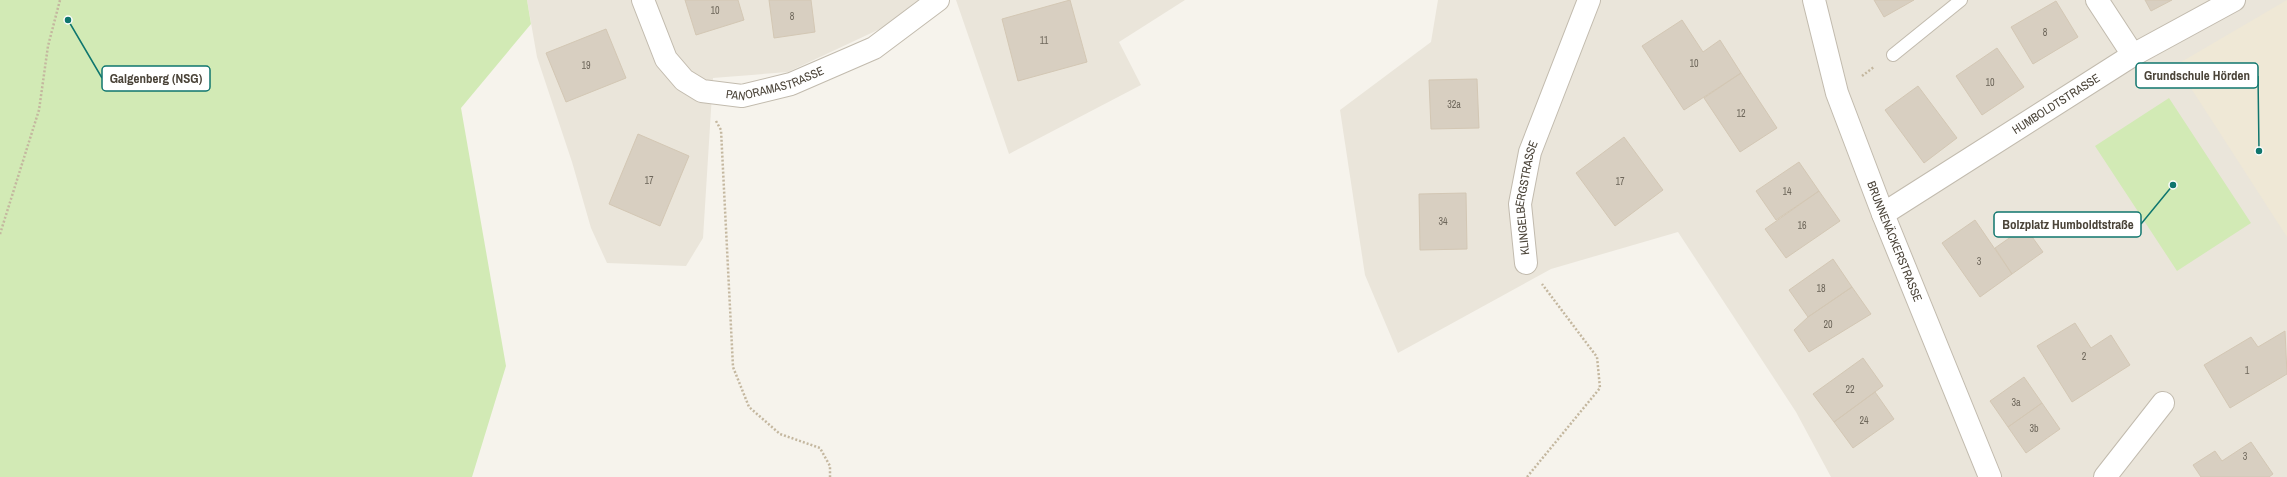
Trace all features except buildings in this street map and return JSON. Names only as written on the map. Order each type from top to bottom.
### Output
[{"type":"street","name":"PANORAMASTRASSE","points":[[643,0],[666,59],[684,80],[702,91],[742,96],[791,84],[874,48],[938,0]]},
{"type":"street","name":"KLINGELBERGSTRASSE","points":[[1526,263],[1520,204],[1530,152],[1589,0]]},
{"type":"street","name":"BRUNNENÄCKERSTRASSE","points":[[1814,0],[1837,93],[1883,214],[1990,477]]},
{"type":"street","points":[[2097,0],[2133,55]]},
{"type":"street","name":"HUMBOLDTSTRASSE","points":[[1883,214],[2133,55],[2234,0]]},
{"type":"street","points":[[2105,477],[2163,403]]},
{"type":"lane","points":[[1893,55],[1961,0]]},
{"type":"path","points":[[0,234],[39,110],[48,46],[60,0]]},
{"type":"path","points":[[1837,93],[1893,55]]},
{"type":"path","points":[[721,130],[733,367],[748,407],[780,434],[820,448],[830,466],[830,477]]},
{"type":"path","name":"KLINGELBERGSTRASSE","points":[[1526,263],[1597,357],[1600,388],[1527,477]]},
{"type":"shaded area","points":[[527,0],[918,0],[882,28],[788,72],[713,78],[703,238],[686,266],[607,263],[591,228],[572,162],[537,57]]},
{"type":"shaded area","points":[[956,0],[1185,0],[1119,42],[1141,85],[1009,154]]},
{"type":"shaded area","points":[[1438,0],[2287,0],[2287,477],[1831,477],[1796,412],[1678,232],[1551,269],[1398,353],[1365,275],[1340,110],[1431,42]]},
{"type":"shaded area","points":[[2287,0],[2287,237],[2176,65]]},
{"type":"green space","points":[[0,0],[527,0],[531,24],[461,108],[506,366],[472,477],[0,477]]},
{"type":"green space","points":[[2169,98],[2251,223],[2177,271],[2095,146]]},
{"type":"place","name":"Galgenberg (NSG)","points":[[68,20]]},
{"type":"place","name":"Grundschule Hörden","points":[[2259,151]]},
{"type":"place","name":"Bolzplatz Humboldtstraße","points":[[2173,185]]}]
